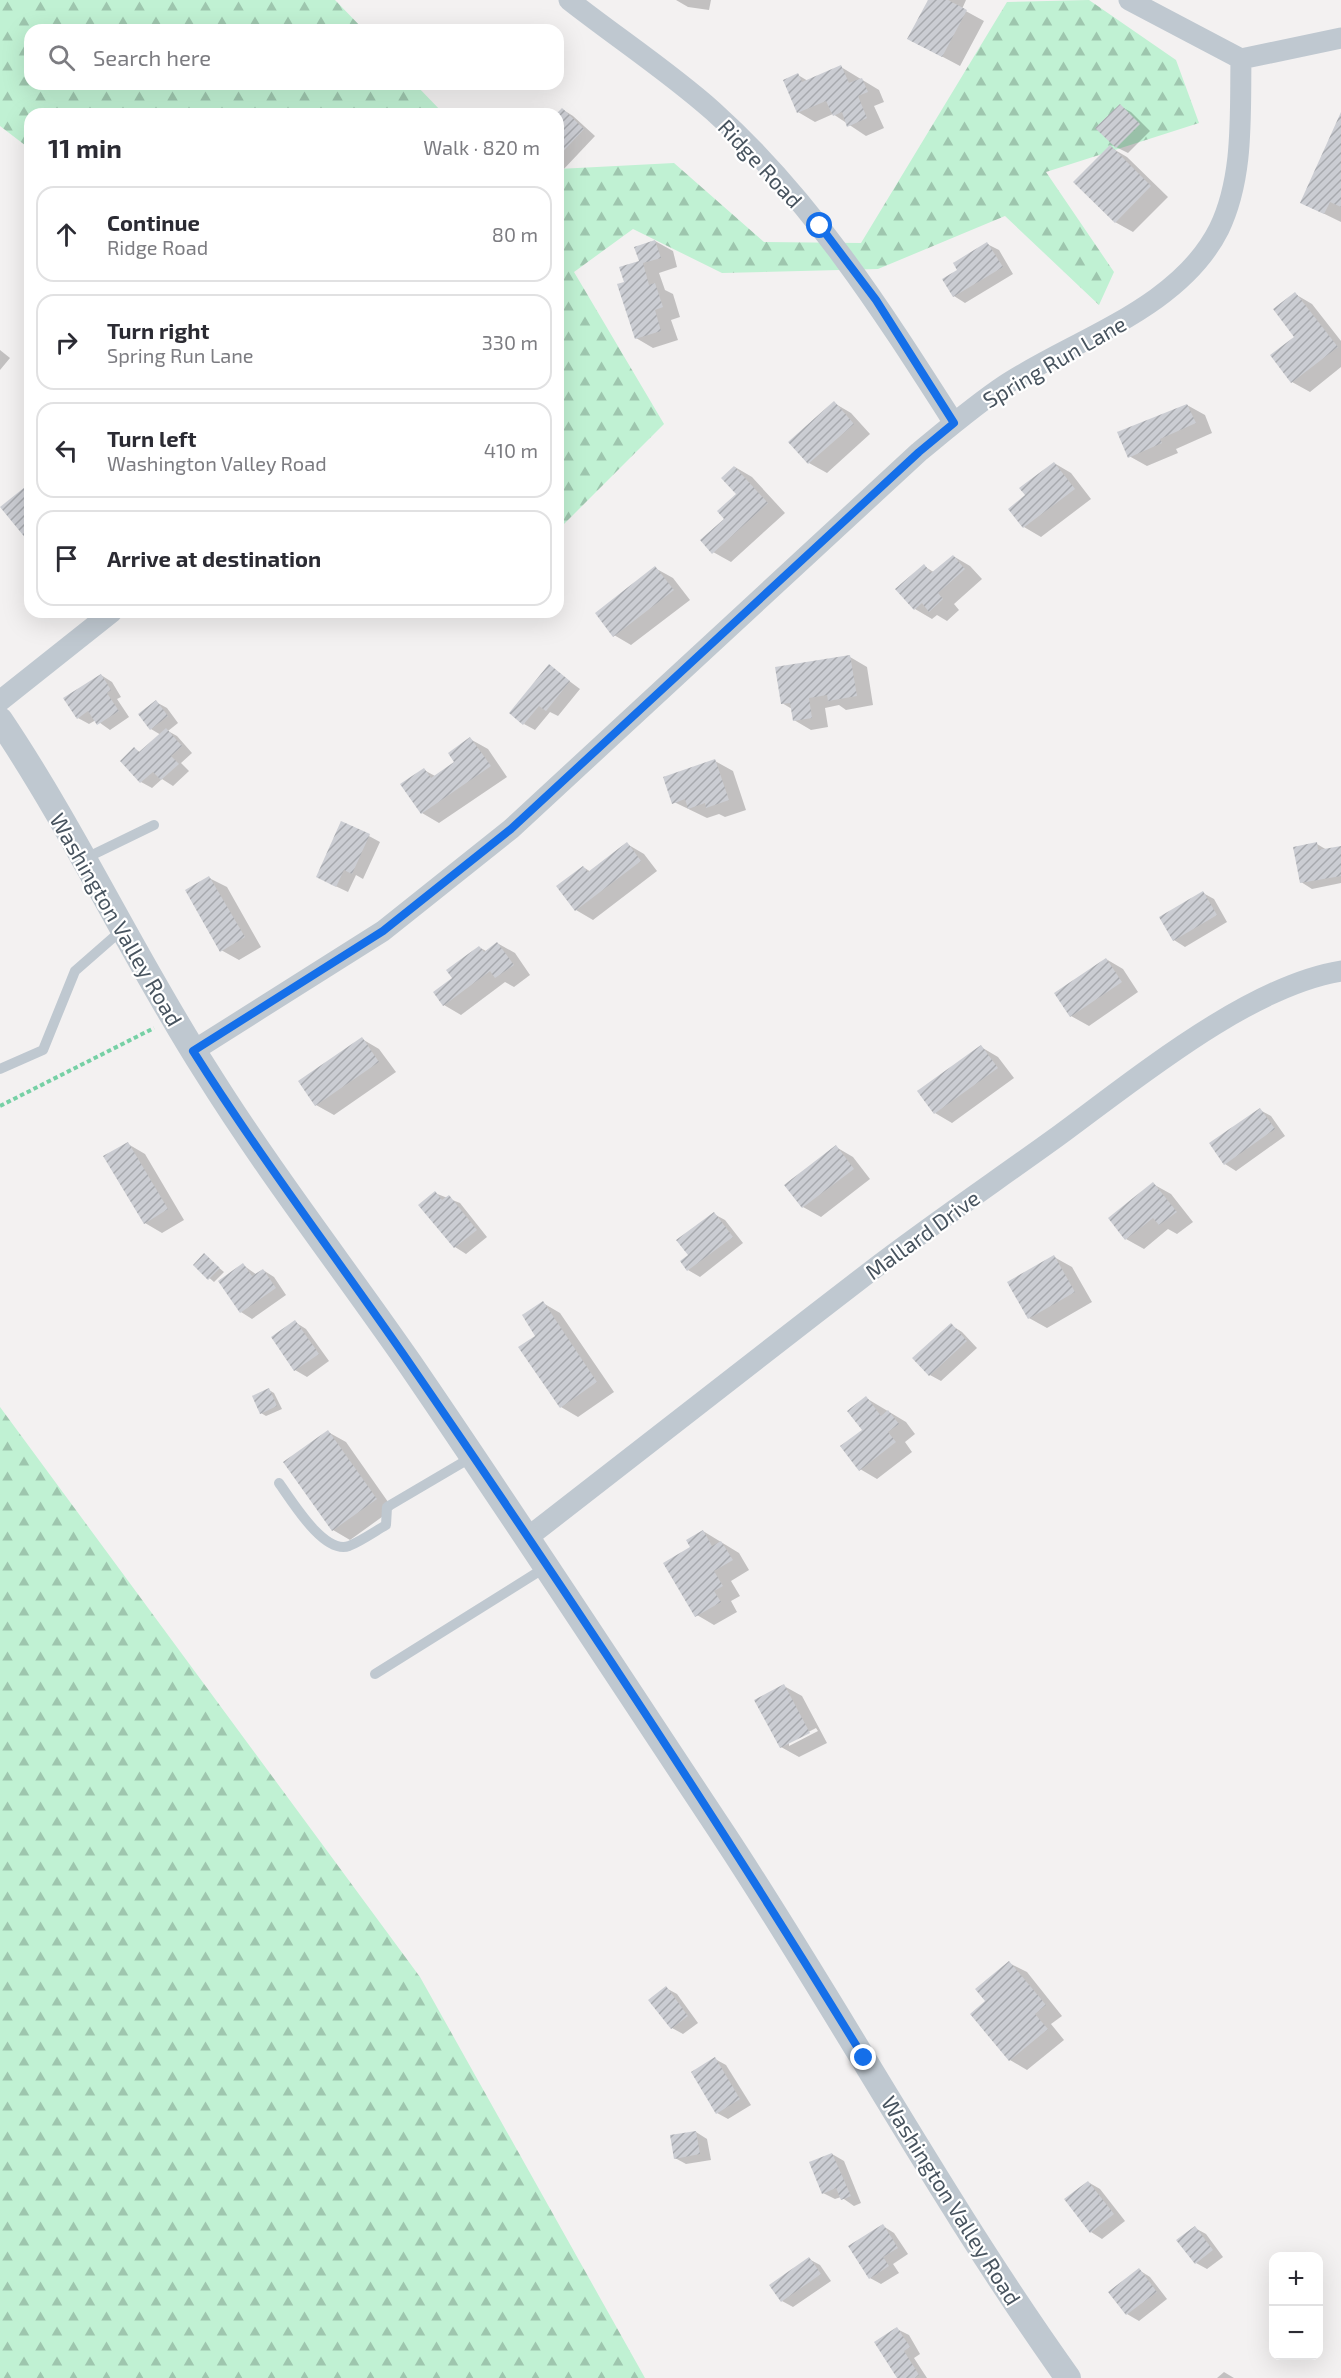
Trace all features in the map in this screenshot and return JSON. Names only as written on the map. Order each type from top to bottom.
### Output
[{"type":"street","name":"Ridge Road","points":[[569,0],[712,111],[771,170],[820,226],[876,300],[954,423]]},
{"type":"street","points":[[1129,0],[1241,59],[1341,38]]},
{"type":"street","name":"Spring Run Lane","points":[[193,1051],[383,931],[511,829],[919,452],[954,423],[1005,385],[1136,313],[1164,293],[1201,256],[1218,230],[1235,179],[1240,140],[1241,59]]},
{"type":"street","points":[[0,701],[104,618]]},
{"type":"street","name":"Washington Valley Road","points":[[0,720],[193,1051],[248,1137],[400,1350],[473,1457],[778,1917],[981,2252],[1068,2378]]},
{"type":"street","name":"Mallard Drive","points":[[527,1538],[873,1269],[1148,1070],[1240,1011],[1276,992],[1325,973],[1341,971]]},
{"type":"lane","points":[[83,860],[154,825]]},
{"type":"lane","points":[[0,1069],[42,1050],[75,971],[123,929]]},
{"type":"lane","points":[[279,1483],[323,1540],[341,1547],[386,1525],[387,1507],[473,1457]]},
{"type":"lane","points":[[375,1674],[546,1567]]},
{"type":"path","points":[[0,1106],[174,1018]]},
{"type":"green space","points":[[0,0],[335,0],[358,24],[24,24],[24,90],[421,90],[438,108],[24,108],[24,144],[0,126]]},
{"type":"green space","points":[[1089,0],[1176,60],[1199,123],[1046,172],[1114,272],[1099,305],[1005,216],[878,269],[722,273],[633,229],[574,272],[664,424],[564,524],[564,169],[674,163],[764,242],[861,243],[1007,2]]},
{"type":"green space","points":[[0,1407],[420,1977],[645,2378],[0,2378]]},
{"type":"building","points":[[928,0],[948,0],[967,10],[942,57],[907,39]]},
{"type":"building","points":[[841,65],[849,83],[862,78],[868,92],[858,96],[867,118],[847,127],[842,112],[833,116],[826,101],[797,113],[783,80],[798,73],[802,82]]},
{"type":"building","points":[[1120,104],[1140,124],[1116,148],[1095,128]]},
{"type":"building","points":[[564,110],[584,129],[564,151]]},
{"type":"building","points":[[1341,112],[1341,207],[1330,202],[1324,214],[1300,203]]},
{"type":"building","points":[[1110,145],[1151,186],[1115,223],[1073,182]]},
{"type":"building","points":[[655,240],[661,258],[643,263],[649,285],[655,283],[663,307],[655,310],[661,331],[635,339],[617,284],[624,282],[619,267],[639,261],[634,247]]},
{"type":"building","points":[[987,242],[1003,267],[953,297],[942,279],[957,270],[953,263]]},
{"type":"building","points":[[1295,292],[1338,347],[1291,383],[1270,355],[1294,337],[1273,309]]},
{"type":"building","points":[[834,401],[854,424],[808,464],[788,442]]},
{"type":"building","points":[[1187,404],[1196,423],[1160,439],[1162,443],[1128,458],[1117,432]]},
{"type":"building","points":[[1054,462],[1075,489],[1023,528],[1008,509],[1025,495],[1019,488]]},
{"type":"building","points":[[734,466],[768,503],[712,554],[700,540],[724,519],[717,511],[736,494],[721,478]]},
{"type":"building","points":[[24,488],[24,536],[0,507]]},
{"type":"building","points":[[953,555],[965,569],[938,593],[943,599],[929,612],[922,603],[914,610],[895,589],[924,564],[931,573]]},
{"type":"building","points":[[655,566],[674,590],[613,637],[595,613]]},
{"type":"building","points":[[850,655],[857,696],[828,701],[827,695],[809,698],[812,718],[793,721],[790,703],[781,704],[775,667]]},
{"type":"building","points":[[549,664],[570,681],[546,711],[539,706],[523,725],[509,713]]},
{"type":"building","points":[[101,674],[111,690],[107,693],[119,711],[97,725],[88,711],[77,719],[63,698]]},
{"type":"building","points":[[156,700],[168,716],[150,730],[138,714]]},
{"type":"building","points":[[166,728],[182,746],[171,756],[179,764],[161,780],[153,772],[140,783],[120,761],[134,747],[139,752]]},
{"type":"building","points":[[470,737],[491,766],[421,814],[400,784],[424,768],[431,778],[454,762],[448,753]]},
{"type":"building","points":[[715,759],[729,800],[706,808],[705,803],[688,809],[685,799],[672,804],[663,777]]},
{"type":"building","points":[[341,821],[370,834],[352,874],[344,870],[336,887],[316,877]]},
{"type":"building","points":[[627,842],[641,861],[575,911],[556,886],[583,866],[588,872]]},
{"type":"building","points":[[1317,842],[1318,850],[1341,846],[1341,876],[1300,883],[1293,847]]},
{"type":"building","points":[[209,876],[245,937],[220,952],[185,890]]},
{"type":"building","points":[[1203,891],[1217,915],[1173,941],[1159,917]]},
{"type":"building","points":[[497,942],[514,965],[495,978],[490,971],[443,1006],[433,992],[452,978],[446,970],[479,946],[484,952]]},
{"type":"building","points":[[1106,958],[1122,982],[1070,1017],[1054,993]]},
{"type":"building","points":[[362,1037],[379,1062],[315,1106],[298,1081]]},
{"type":"building","points":[[981,1045],[998,1068],[934,1114],[917,1091]]},
{"type":"building","points":[[1260,1108],[1275,1129],[1224,1165],[1209,1143]]},
{"type":"building","points":[[128,1142],[168,1209],[144,1224],[103,1156]]},
{"type":"building","points":[[836,1145],[854,1169],[802,1208],[784,1185]]},
{"type":"building","points":[[1153,1182],[1177,1212],[1159,1225],[1153,1218],[1125,1240],[1108,1218]]},
{"type":"building","points":[[435,1191],[442,1200],[449,1195],[477,1230],[454,1248],[418,1205]]},
{"type":"building","points":[[714,1212],[733,1237],[687,1271],[680,1261],[688,1255],[676,1240]]},
{"type":"building","points":[[204,1253],[220,1268],[208,1280],[193,1265]]},
{"type":"building","points":[[1054,1255],[1075,1292],[1028,1319],[1007,1282]]},
{"type":"building","points":[[243,1263],[252,1276],[263,1269],[276,1288],[240,1313],[218,1281]]},
{"type":"building","points":[[543,1301],[597,1382],[560,1408],[518,1347],[535,1336],[522,1315]]},
{"type":"building","points":[[295,1320],[319,1354],[294,1371],[271,1337]]},
{"type":"building","points":[[951,1323],[967,1341],[929,1376],[912,1358]]},
{"type":"building","points":[[269,1388],[277,1406],[260,1414],[252,1396]]},
{"type":"building","points":[[866,1396],[881,1416],[888,1410],[899,1424],[888,1432],[896,1442],[859,1471],[840,1446],[862,1430],[847,1411]]},
{"type":"building","points":[[328,1430],[377,1499],[332,1531],[283,1462]]},
{"type":"building","points":[[703,1530],[712,1546],[721,1541],[733,1560],[714,1571],[723,1586],[714,1591],[721,1602],[695,1617],[663,1563],[690,1547],[686,1540]]},
{"type":"building","points":[[784,1684],[810,1733],[780,1748],[754,1700]]},
{"type":"building","points":[[1009,1961],[1046,2005],[1035,2014],[1048,2029],[1009,2061],[970,2014],[985,2001],[975,1989]]},
{"type":"building","points":[[666,1986],[688,2016],[671,2029],[648,2000]]},
{"type":"building","points":[[715,2057],[740,2099],[716,2114],[691,2072]]},
{"type":"building","points":[[696,2131],[700,2154],[674,2159],[670,2135]]},
{"type":"building","points":[[832,2153],[851,2196],[841,2200],[836,2188],[822,2194],[809,2162]]},
{"type":"building","points":[[1088,2181],[1114,2214],[1090,2233],[1064,2199]]},
{"type":"building","points":[[883,2224],[898,2248],[883,2257],[889,2266],[869,2279],[848,2246]]},
{"type":"building","points":[[1195,2226],[1213,2250],[1195,2264],[1176,2240]]},
{"type":"building","points":[[809,2257],[821,2274],[781,2302],[769,2285]]},
{"type":"building","points":[[1139,2268],[1157,2292],[1126,2315],[1108,2292]]},
{"type":"building","points":[[897,2327],[910,2347],[904,2351],[919,2375],[915,2378],[897,2378],[874,2342]]},
{"type":"route","points":[[820,226],[876,300],[954,423],[919,452],[511,829],[383,931],[193,1051],[248,1137],[407,1360],[527,1538],[778,1917],[864,2058]]}]
